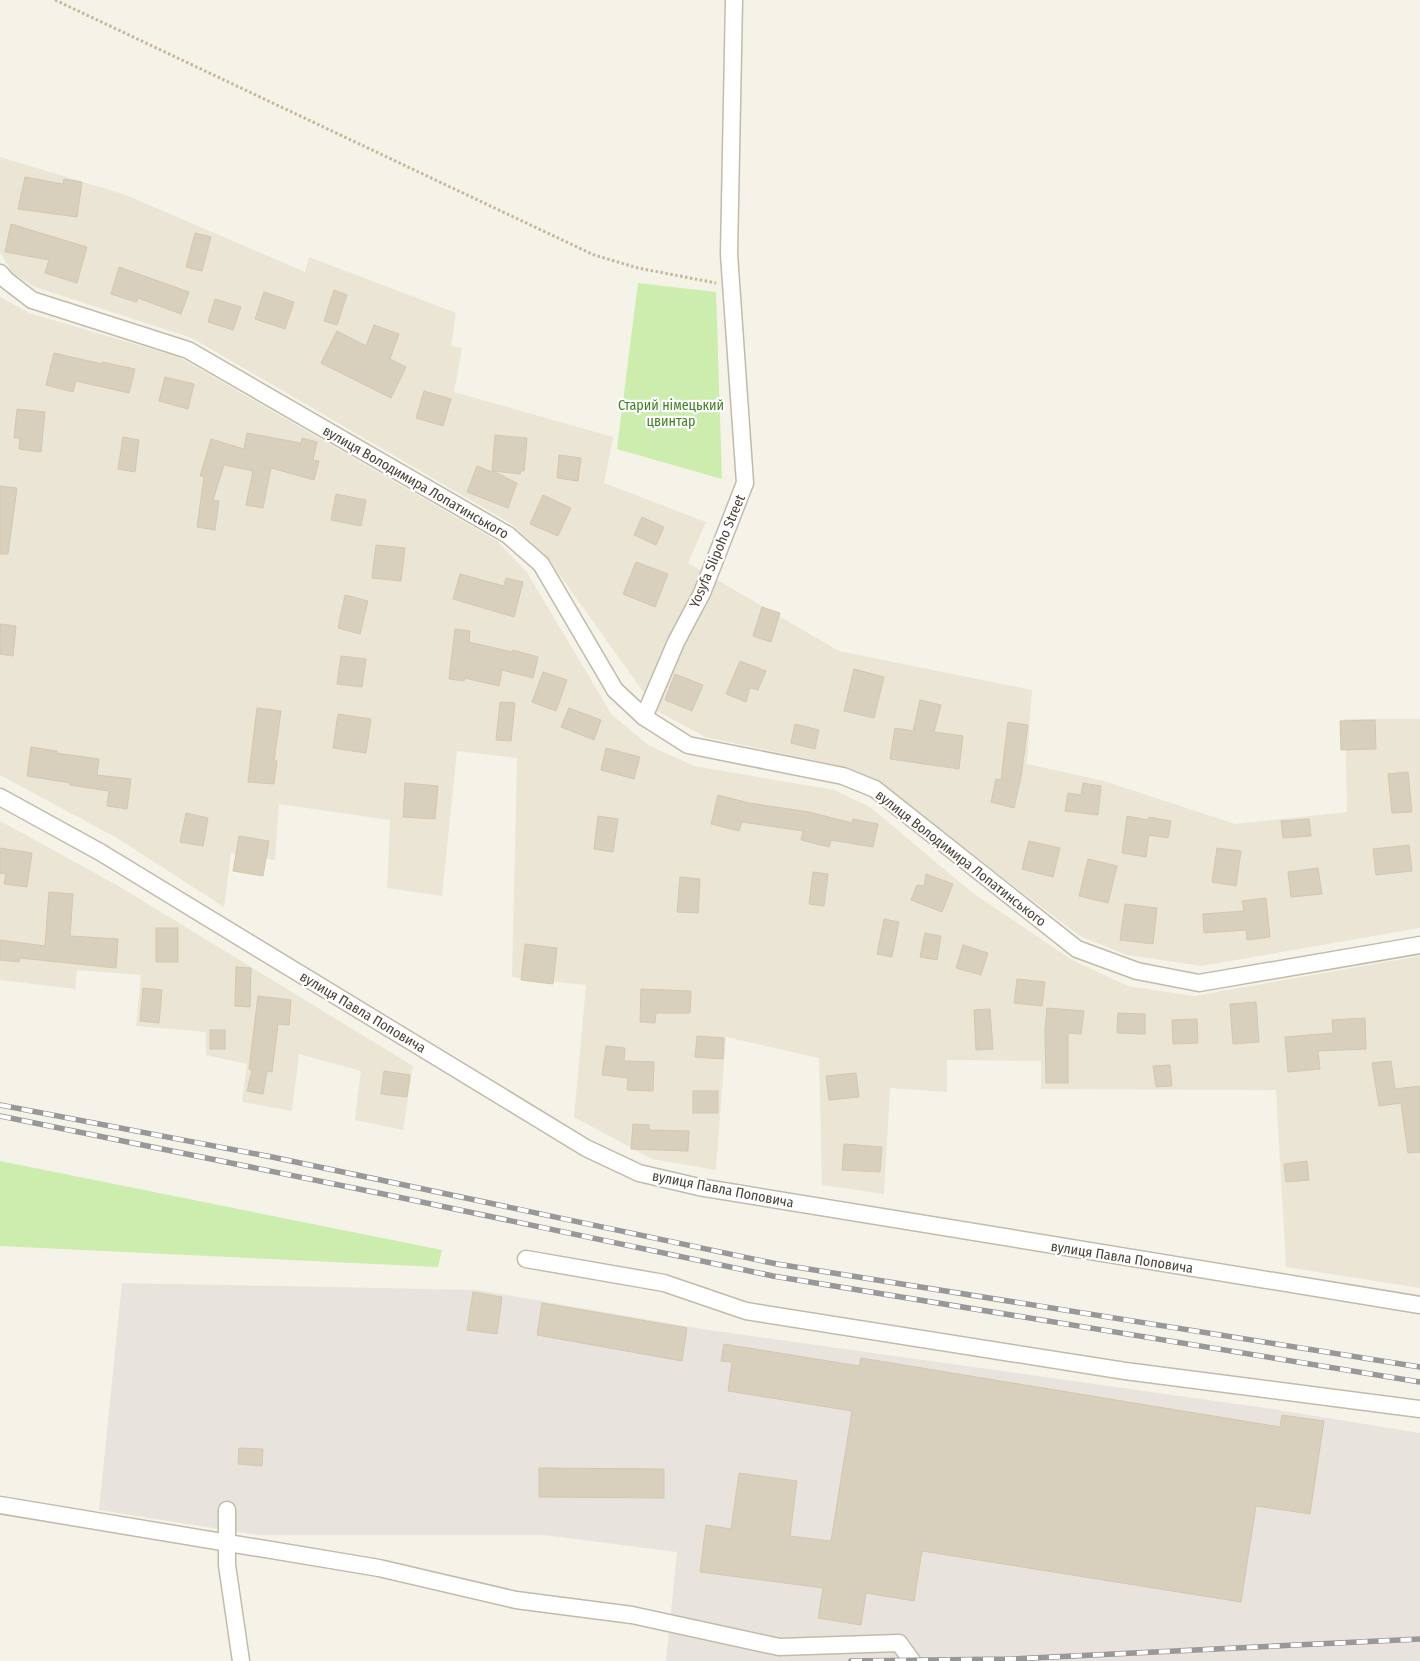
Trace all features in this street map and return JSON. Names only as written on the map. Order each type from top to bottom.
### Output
[{"type":"street","name":"Yosyfa Slipoho Street","points":[[644,717],[676,642],[702,593],[745,482],[729,254],[734,0]]},
{"type":"street","name":"вулиця Володимира Лопатинського","points":[[0,273],[32,300],[188,350],[508,535],[541,564],[615,690],[644,717],[688,745],[843,776],[875,789],[1077,949],[1137,971],[1200,983],[1420,945]]},
{"type":"street","name":"вулиця Павла Поповича","points":[[0,797],[100,852],[586,1148],[640,1173],[699,1187],[1420,1305]]},
{"type":"street","points":[[526,1259],[664,1283],[746,1311],[1125,1371],[1420,1409]]},
{"type":"street","points":[[0,1505],[379,1568],[516,1600],[632,1615],[779,1647],[899,1643],[912,1661]]},
{"type":"street","points":[[227,1510],[227,1565],[242,1661]]},
{"type":"path","points":[[55,0],[594,255],[638,268],[731,286]]},
{"type":"shaded area","points":[[0,157],[126,195],[305,272],[309,257],[456,313],[451,346],[462,348],[454,392],[613,437],[604,483],[706,522],[688,563],[839,651],[1032,690],[1027,764],[1104,781],[1235,824],[1347,812],[1345,719],[1420,719],[1420,928],[1201,966],[1127,955],[1080,936],[868,776],[837,765],[705,737],[657,711],[544,553],[510,523],[192,338],[35,287],[13,274],[0,252]]},
{"type":"shaded area","points":[[0,297],[29,313],[179,357],[497,541],[526,571],[612,715],[648,745],[694,766],[834,790],[870,807],[970,891],[1072,960],[1128,986],[1194,996],[1420,956],[1420,1288],[1286,1267],[1276,1090],[1041,1089],[1041,1061],[947,1060],[947,1092],[890,1088],[884,1194],[822,1185],[819,1058],[726,1037],[716,1170],[652,1159],[574,1117],[586,985],[512,977],[517,758],[457,751],[442,896],[387,888],[390,820],[279,804],[275,860],[231,853],[224,907],[117,838],[0,775]]},
{"type":"shaded area","points":[[0,821],[115,884],[413,1066],[403,1130],[355,1120],[361,1071],[299,1054],[292,1111],[242,1102],[247,1064],[206,1055],[206,1032],[136,1026],[141,975],[77,970],[75,989],[0,980]]},
{"type":"shaded area","points":[[122,1283],[478,1290],[702,1329],[1272,1409],[1420,1433],[1420,1661],[666,1661],[677,1552],[544,1535],[257,1535],[99,1510]]},
{"type":"green space","name":"Старий німецький цвинтар","points":[[638,283],[716,292],[722,479],[617,449]]},
{"type":"green space","points":[[0,1161],[442,1250],[438,1267],[0,1246]]},
{"type":"building","points":[[25,177],[63,184],[64,179],[82,182],[77,217],[18,209]]},
{"type":"building","points":[[11,224],[87,247],[77,283],[45,273],[49,260],[5,252]]},
{"type":"building","points":[[195,233],[211,237],[202,271],[186,267]]},
{"type":"building","points":[[119,267],[189,292],[181,314],[138,298],[136,302],[111,294]]},
{"type":"building","points":[[334,290],[347,295],[337,325],[324,321]]},
{"type":"building","points":[[264,292],[294,302],[285,329],[255,319]]},
{"type":"building","points":[[215,299],[241,307],[233,330],[208,322]]},
{"type":"building","points":[[374,325],[399,334],[390,359],[406,367],[391,398],[321,363],[337,331],[366,346]]},
{"type":"building","points":[[54,353],[135,369],[129,393],[76,381],[73,392],[46,385]]},
{"type":"building","points":[[165,377],[194,384],[188,409],[159,401]]},
{"type":"building","points":[[424,391],[451,399],[443,426],[416,418]]},
{"type":"building","points":[[17,409],[45,412],[41,452],[19,449],[20,438],[14,438]]},
{"type":"building","points":[[247,433],[301,443],[302,438],[317,442],[313,460],[319,461],[314,480],[271,468],[263,508],[246,505],[253,471],[224,465],[213,500],[219,501],[215,530],[197,527],[204,477],[200,476],[211,439],[244,449]]},
{"type":"building","points":[[495,435],[527,438],[524,471],[521,471],[520,474],[493,471],[517,483],[508,508],[467,492],[477,466],[492,472]]},
{"type":"building","points":[[123,437],[139,440],[135,472],[118,469]]},
{"type":"building","points":[[559,455],[581,458],[578,481],[557,478]]},
{"type":"building","points":[[0,486],[17,488],[8,554],[0,554]]},
{"type":"building","points":[[336,494],[366,500],[361,526],[331,520]]},
{"type":"building","points":[[543,495],[571,508],[558,536],[530,524]]},
{"type":"building","points":[[642,517],[664,527],[656,545],[634,535]]},
{"type":"building","points":[[376,545],[405,548],[401,581],[372,578]]},
{"type":"building","points":[[636,562],[668,574],[655,607],[623,594]]},
{"type":"building","points":[[460,574],[504,586],[506,578],[523,582],[514,617],[453,599]]},
{"type":"building","points":[[345,595],[368,601],[360,634],[338,628]]},
{"type":"building","points":[[762,607],[780,613],[771,642],[753,636]]},
{"type":"building","points":[[0,624],[16,626],[13,656],[0,654]]},
{"type":"building","points":[[455,629],[470,631],[469,642],[512,652],[513,650],[538,657],[533,678],[502,670],[499,686],[465,678],[464,681],[449,679]]},
{"type":"building","points":[[341,656],[366,659],[362,687],[337,684]]},
{"type":"building","points":[[740,661],[766,671],[758,690],[750,688],[746,702],[726,694]]},
{"type":"building","points":[[854,669],[884,677],[874,718],[844,711]]},
{"type":"building","points":[[543,672],[567,680],[556,711],[532,702]]},
{"type":"building","points":[[675,674],[703,685],[692,711],[665,700]]},
{"type":"building","points":[[920,700],[941,705],[934,732],[963,736],[959,769],[890,759],[895,728],[913,731]]},
{"type":"building","points":[[500,702],[515,703],[511,741],[496,740]]},
{"type":"building","points":[[257,708],[281,711],[274,761],[277,761],[274,784],[248,782]]},
{"type":"building","points":[[569,708],[601,720],[594,740],[561,727]]},
{"type":"building","points":[[338,714],[371,719],[366,753],[333,748]]},
{"type":"building","points":[[1375,720],[1376,749],[1341,750],[1340,721]]},
{"type":"building","points":[[1008,722],[1028,725],[1021,777],[1014,808],[991,802],[996,779],[1001,780]]},
{"type":"building","points":[[795,724],[819,730],[815,749],[791,743]]},
{"type":"building","points":[[31,747],[57,751],[56,753],[99,759],[97,775],[131,779],[127,809],[107,806],[109,791],[27,776]]},
{"type":"building","points":[[606,748],[640,757],[634,779],[601,770]]},
{"type":"building","points":[[1408,772],[1412,812],[1392,813],[1388,774]]},
{"type":"building","points":[[405,783],[438,786],[435,819],[403,817]]},
{"type":"building","points":[[1083,783],[1101,786],[1098,815],[1065,811],[1068,793],[1081,795]]},
{"type":"building","points":[[718,795],[749,803],[809,812],[852,823],[853,819],[878,824],[873,847],[831,840],[829,847],[801,840],[803,831],[742,822],[739,831],[711,824]]},
{"type":"building","points":[[186,813],[208,818],[203,846],[180,842]]},
{"type":"building","points":[[598,816],[618,819],[613,852],[594,849]]},
{"type":"building","points":[[1127,816],[1148,820],[1149,817],[1171,821],[1168,838],[1149,835],[1146,857],[1122,853]]},
{"type":"building","points":[[1309,819],[1311,836],[1283,838],[1281,821]]},
{"type":"building","points":[[239,836],[269,841],[263,876],[233,871]]},
{"type":"building","points":[[1029,841],[1060,848],[1053,877],[1022,869]]},
{"type":"building","points":[[1409,845],[1412,871],[1376,875],[1373,849]]},
{"type":"building","points":[[0,848],[32,853],[27,887],[4,884],[6,874],[0,873]]},
{"type":"building","points":[[1217,848],[1241,851],[1236,886],[1212,882]]},
{"type":"building","points":[[1088,859],[1117,866],[1108,903],[1079,896]]},
{"type":"building","points":[[1318,868],[1322,894],[1291,897],[1288,872]]},
{"type":"building","points":[[813,872],[828,874],[824,906],[809,904]]},
{"type":"building","points":[[926,874],[953,884],[942,912],[911,900],[917,885],[924,886]]},
{"type":"building","points":[[680,877],[700,879],[698,913],[677,912]]},
{"type":"building","points":[[49,892],[73,894],[70,936],[118,939],[116,968],[20,958],[19,962],[0,960],[0,940],[45,946]]},
{"type":"building","points":[[1266,898],[1270,937],[1247,940],[1246,930],[1204,933],[1203,914],[1244,911],[1242,901]]},
{"type":"building","points":[[1125,904],[1157,908],[1153,944],[1120,940]]},
{"type":"building","points":[[884,919],[899,922],[892,957],[877,954]]},
{"type":"building","points":[[156,928],[178,928],[178,962],[156,962]]},
{"type":"building","points":[[925,933],[941,936],[937,960],[920,957]]},
{"type":"building","points":[[525,944],[557,948],[553,984],[521,980]]},
{"type":"building","points":[[963,945],[988,953],[981,975],[956,968]]},
{"type":"building","points":[[236,967],[251,968],[250,1007],[235,1006]]},
{"type":"building","points":[[1017,979],[1045,982],[1042,1006],[1014,1003]]},
{"type":"building","points":[[143,988],[162,990],[159,1023],[140,1021]]},
{"type":"building","points":[[641,989],[691,991],[690,1013],[656,1013],[655,1023],[640,1022]]},
{"type":"building","points":[[258,996],[291,1000],[289,1025],[278,1024],[272,1072],[267,1071],[263,1094],[247,1091],[252,1070],[249,1069]]},
{"type":"building","points":[[1256,1002],[1259,1042],[1233,1044],[1230,1004]]},
{"type":"building","points":[[1047,1008],[1084,1011],[1081,1034],[1068,1033],[1068,1083],[1046,1083],[1045,1031]]},
{"type":"building","points":[[990,1009],[993,1049],[976,1050],[974,1010]]},
{"type":"building","points":[[1118,1013],[1145,1014],[1145,1034],[1117,1033]]},
{"type":"building","points":[[1365,1018],[1366,1049],[1318,1051],[1320,1069],[1288,1072],[1285,1037],[1333,1033],[1332,1020]]},
{"type":"building","points":[[1197,1019],[1198,1043],[1173,1044],[1172,1020]]},
{"type":"building","points":[[210,1030],[225,1030],[225,1049],[210,1049]]},
{"type":"building","points":[[697,1036],[724,1038],[723,1059],[695,1057]]},
{"type":"building","points":[[606,1046],[625,1048],[624,1061],[654,1062],[653,1091],[627,1090],[628,1078],[602,1075]]},
{"type":"building","points":[[1391,1061],[1395,1089],[1420,1086],[1420,1152],[1408,1153],[1401,1103],[1379,1106],[1372,1063]]},
{"type":"building","points":[[1170,1065],[1172,1086],[1156,1087],[1153,1066]]},
{"type":"building","points":[[384,1071],[410,1075],[407,1097],[381,1094]]},
{"type":"building","points":[[856,1073],[859,1097],[829,1100],[826,1076]]},
{"type":"building","points":[[693,1091],[718,1091],[718,1113],[693,1113]]},
{"type":"building","points":[[633,1124],[649,1125],[649,1130],[689,1131],[688,1151],[631,1149]]},
{"type":"building","points":[[844,1144],[882,1147],[880,1172],[842,1170]]},
{"type":"building","points":[[1307,1161],[1309,1180],[1286,1182],[1284,1164]]},
{"type":"building","points":[[473,1292],[502,1297],[497,1334],[467,1330]]},
{"type":"building","points":[[542,1303],[687,1328],[682,1361],[537,1335]]},
{"type":"building","points":[[724,1344],[859,1366],[861,1358],[1280,1427],[1282,1415],[1324,1421],[1310,1514],[1256,1506],[1241,1602],[922,1551],[914,1601],[866,1593],[861,1625],[818,1618],[823,1588],[700,1572],[706,1525],[731,1529],[739,1473],[797,1481],[790,1536],[831,1541],[852,1411],[728,1391],[732,1362],[721,1361]]},
{"type":"building","points":[[239,1448],[263,1449],[262,1466],[238,1464]]},
{"type":"building","points":[[539,1468],[664,1469],[664,1498],[539,1497]]},
{"type":"railway","points":[[0,1105],[272,1157],[777,1264],[1420,1367]]},
{"type":"railway","points":[[0,1116],[773,1276],[1420,1382]]},
{"type":"railway","points":[[851,1661],[1012,1659],[1420,1639]]}]
